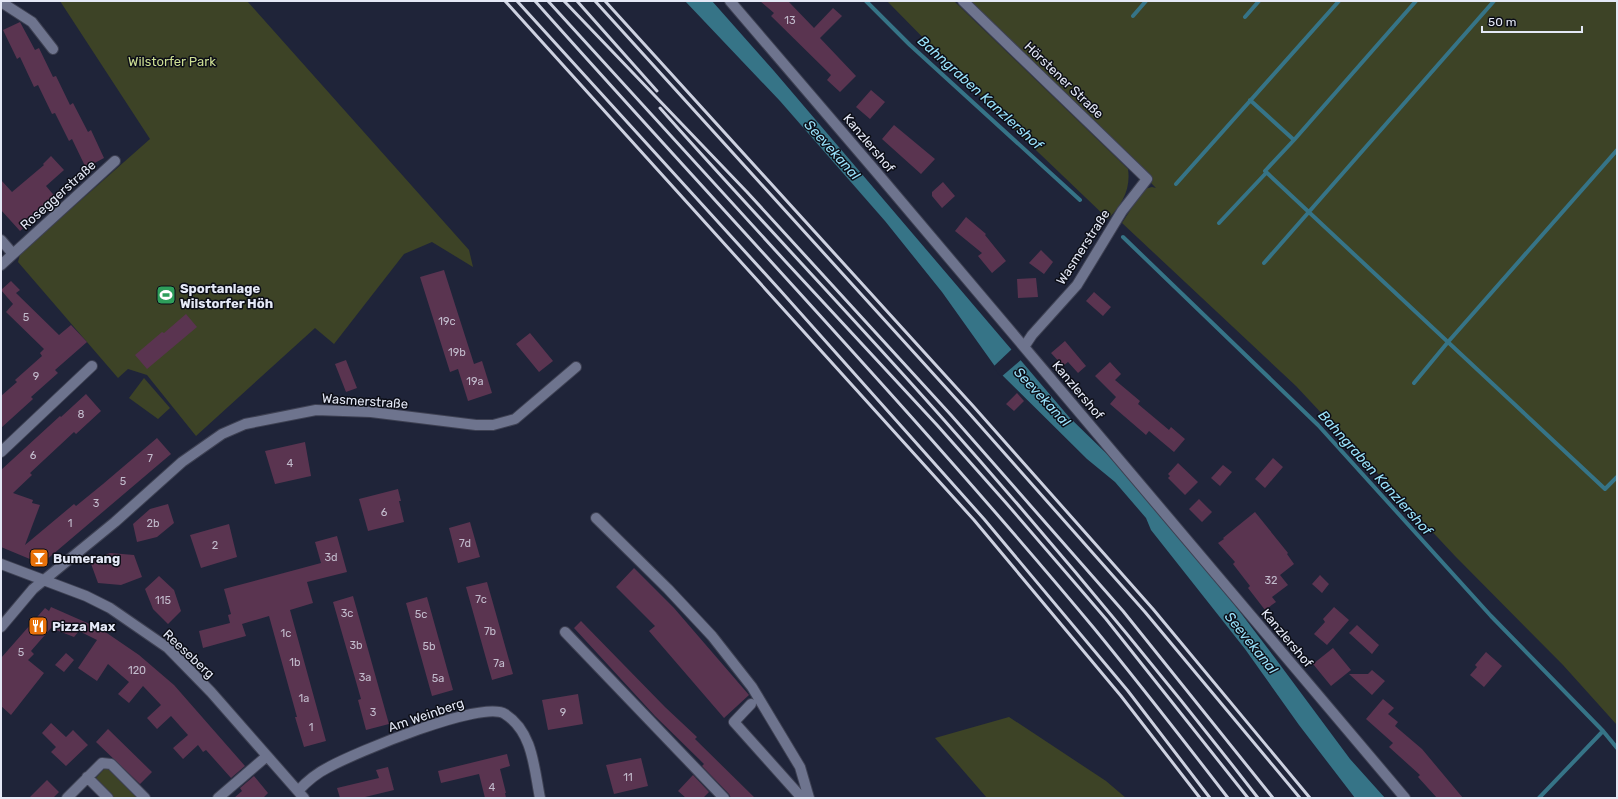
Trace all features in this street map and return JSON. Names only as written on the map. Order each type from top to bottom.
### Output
[{"type":"street","name":"Kanzlershof","points":[[730,1],[1195,548],[1404,798]]},
{"type":"street","name":"Hörstener Straße","points":[[963,1],[1147,179]]},
{"type":"street","points":[[1,2],[32,22],[53,49]]},
{"type":"street","name":"Roseggerstraße","points":[[1,265],[115,161]]},
{"type":"street","name":"Wasmerstraße","points":[[1024,347],[1032,335],[1077,285],[1122,211],[1147,179]]},
{"type":"street","points":[[1,240],[13,254]]},
{"type":"street","points":[[1,452],[92,366]]},
{"type":"street","name":"Wasmerstraße","points":[[1,627],[27,595],[44,580],[115,522],[182,462],[222,434],[245,424],[316,410],[350,410],[476,425],[493,425],[515,419],[576,367]]},
{"type":"street","points":[[596,518],[668,589],[712,636],[752,687],[800,767],[809,798]]},
{"type":"street","name":"Reeseberg","points":[[1,564],[81,593],[110,608],[168,648],[211,692],[301,794]]},
{"type":"street","points":[[565,632],[724,798]]},
{"type":"street","points":[[751,704],[734,722],[802,798]]},
{"type":"street","name":"Am Weinberg","points":[[301,794],[316,775],[339,762],[398,738],[455,718],[487,711],[503,713],[521,728],[527,739],[540,798]]},
{"type":"street","points":[[218,798],[267,756]]},
{"type":"street","points":[[68,798],[102,763],[111,764],[145,798]]},
{"type":"street","points":[[87,777],[108,798]]},
{"type":"green space","name":"Wilstorfer Park","points":[[60,1],[247,1],[469,250],[473,267],[432,242],[404,254],[334,344],[315,328],[196,436],[147,375],[128,369],[118,378],[18,262],[20,254],[150,139]]},
{"type":"green space","points":[[887,1],[954,1],[1128,169],[1129,176],[1127,190],[1121,202],[1108,219],[996,112]]},
{"type":"green space","points":[[971,1],[1617,1],[1617,725],[1563,665],[1455,556],[1296,386],[1122,223],[1144,189],[1152,187],[1156,188]]},
{"type":"green space","points":[[144,378],[170,408],[158,419],[129,398]]},
{"type":"green space","points":[[1009,717],[1106,781],[1126,798],[987,798],[935,738]]},
{"type":"green space","points":[[107,766],[139,798],[113,798],[94,780]]},
{"type":"water","name":"Seevekanal","points":[[685,1],[712,1],[774,71],[1069,417],[1107,454],[1183,537],[1350,759],[1385,798],[1355,798],[1299,725],[1245,649],[1151,530],[1146,518],[1115,482],[1087,459],[999,372],[942,292],[885,221],[780,101]]},
{"type":"pier","points":[[1013,348],[1022,359],[1001,377],[993,367]]},
{"type":"building","points":[[760,1],[788,1],[814,28],[833,8],[842,16],[820,38],[856,76],[840,92],[827,80],[831,75],[771,16],[774,13]]},
{"type":"building","points":[[20,22],[35,50],[39,48],[53,77],[56,76],[70,105],[73,103],[88,132],[91,130],[104,158],[89,166],[85,166],[72,139],[69,141],[55,113],[52,114],[38,85],[34,87],[20,57],[17,59],[3,30]]},
{"type":"building","points":[[871,90],[885,102],[870,119],[856,107]]},
{"type":"building","points":[[894,125],[935,159],[921,174],[882,139]]},
{"type":"building","points":[[51,156],[64,170],[46,186],[58,200],[20,231],[1,210],[1,180],[12,192],[44,165],[43,164]]},
{"type":"building","points":[[943,182],[955,196],[942,208],[932,196],[932,192]]},
{"type":"building","points":[[966,217],[986,234],[985,235],[1006,261],[992,273],[978,256],[982,253],[955,231]]},
{"type":"building","points":[[1041,250],[1053,262],[1044,274],[1029,263]]},
{"type":"building","points":[[444,270],[474,364],[482,361],[492,393],[468,401],[458,369],[450,372],[420,277]]},
{"type":"building","points":[[1036,278],[1038,297],[1018,298],[1017,279]]},
{"type":"building","points":[[11,281],[20,290],[16,293],[59,335],[71,325],[87,342],[55,370],[58,373],[31,397],[33,399],[1,428],[1,396],[17,382],[15,380],[42,356],[40,353],[44,349],[6,312],[13,304],[1,290]]},
{"type":"building","points":[[1094,292],[1111,307],[1103,316],[1086,301]]},
{"type":"building","points":[[186,314],[197,327],[147,369],[135,355]]},
{"type":"building","points":[[530,333],[553,361],[539,372],[516,344]]},
{"type":"building","points":[[1065,341],[1086,366],[1078,373],[1068,362],[1063,366],[1051,353]]},
{"type":"building","points":[[346,360],[357,388],[346,392],[335,364]]},
{"type":"building","points":[[1110,362],[1121,374],[1115,380],[1140,401],[1138,404],[1169,430],[1171,427],[1185,439],[1174,452],[1149,431],[1146,435],[1110,404],[1116,397],[1095,376]]},
{"type":"building","points":[[1017,393],[1024,401],[1014,411],[1006,404]]},
{"type":"building","points":[[86,394],[101,411],[76,434],[74,432],[30,473],[32,475],[13,493],[33,500],[32,503],[40,505],[25,545],[74,504],[76,506],[157,438],[171,454],[45,561],[37,562],[1,547],[1,470]]},
{"type":"building","points":[[305,442],[311,476],[275,484],[265,451]]},
{"type":"building","points":[[1273,458],[1283,467],[1265,488],[1255,479]]},
{"type":"building","points":[[1178,463],[1198,482],[1185,495],[1168,478],[1170,476],[1168,474]]},
{"type":"building","points":[[1223,465],[1232,472],[1220,486],[1211,478]]},
{"type":"building","points":[[398,489],[404,522],[368,531],[359,499]]},
{"type":"building","points":[[1199,499],[1212,512],[1202,522],[1189,509]]},
{"type":"building","points":[[168,504],[174,523],[157,537],[137,542],[133,524],[150,509]]},
{"type":"building","points":[[1255,512],[1288,553],[1287,554],[1294,564],[1280,575],[1288,585],[1272,597],[1276,602],[1265,610],[1248,588],[1250,586],[1233,564],[1235,562],[1218,543]]},
{"type":"building","points":[[470,522],[480,557],[458,563],[449,528]]},
{"type":"building","points":[[229,524],[237,557],[201,568],[190,535]]},
{"type":"building","points":[[337,536],[347,572],[307,582],[313,603],[290,610],[326,741],[304,747],[269,616],[242,624],[246,636],[203,648],[199,631],[230,623],[228,615],[231,614],[224,589],[321,563],[315,542]]},
{"type":"building","points":[[110,553],[134,555],[142,577],[121,585],[98,583],[90,561]]},
{"type":"building","points":[[634,568],[674,608],[749,695],[724,718],[649,631],[655,626],[616,587]]},
{"type":"building","points":[[1320,575],[1329,584],[1322,593],[1312,584]]},
{"type":"building","points":[[159,576],[174,590],[181,611],[168,624],[153,609],[145,589]]},
{"type":"building","points":[[487,582],[513,674],[492,680],[466,587]]},
{"type":"building","points":[[353,596],[389,724],[366,730],[358,700],[361,699],[333,602]]},
{"type":"building","points":[[427,597],[453,690],[432,696],[406,603]]},
{"type":"building","points":[[51,607],[101,629],[139,655],[174,685],[245,766],[231,778],[206,750],[203,752],[198,745],[183,759],[173,748],[188,735],[171,716],[157,729],[147,718],[161,705],[143,686],[129,703],[118,694],[129,682],[108,664],[97,681],[78,668],[97,640],[79,631],[74,637],[51,628],[31,651],[34,654],[28,660],[44,673],[11,715],[1,706],[1,658],[45,608],[49,611]]},
{"type":"building","points":[[1334,607],[1349,620],[1327,645],[1314,634],[1325,622],[1323,619]]},
{"type":"building","points":[[581,621],[665,707],[697,737],[695,739],[755,798],[731,798],[729,794],[702,766],[704,764],[655,716],[574,628]]},
{"type":"building","points":[[1357,625],[1379,645],[1372,654],[1349,633]]},
{"type":"building","points":[[1333,648],[1351,670],[1331,686],[1313,664]]},
{"type":"building","points":[[1486,652],[1502,666],[1484,687],[1470,675],[1477,667],[1475,665]]},
{"type":"building","points":[[66,653],[74,660],[64,672],[55,665]]},
{"type":"building","points":[[1372,670],[1385,681],[1372,695],[1349,674],[1368,674]]},
{"type":"building","points":[[578,694],[583,724],[548,730],[542,700]]},
{"type":"building","points":[[1383,699],[1394,708],[1388,714],[1398,722],[1395,726],[1422,749],[1463,798],[1437,798],[1418,777],[1420,775],[1389,747],[1393,743],[1366,719]]},
{"type":"building","points":[[51,723],[66,737],[73,730],[88,745],[66,766],[51,752],[56,747],[42,733]]},
{"type":"building","points":[[108,729],[152,772],[140,784],[96,742]]},
{"type":"building","points":[[507,754],[510,766],[500,769],[506,798],[485,798],[479,774],[441,783],[438,771]]},
{"type":"building","points":[[641,758],[648,786],[614,794],[606,765]]},
{"type":"building","points":[[388,767],[394,790],[361,798],[340,798],[337,788],[379,778],[376,770]]},
{"type":"building","points":[[693,775],[709,792],[703,798],[686,798],[678,791]]},
{"type":"building","points":[[254,776],[268,793],[263,798],[234,798],[242,791],[240,788]]},
{"type":"building","points":[[47,780],[59,792],[53,798],[29,798]]},
{"type":"waterway","name":"Bahngraben Kanzlershof","points":[[866,1],[910,45],[1080,200]]},
{"type":"waterway","points":[[1133,16],[1146,1]]},
{"type":"waterway","points":[[1245,17],[1259,1]]},
{"type":"waterway","points":[[1176,184],[1339,1]]},
{"type":"waterway","points":[[1294,140],[1416,1]]},
{"type":"waterway","points":[[1264,263],[1494,1]]},
{"type":"waterway","points":[[1250,100],[1294,140],[1265,171],[1605,489],[1617,477]]},
{"type":"waterway","points":[[1414,383],[1448,342],[1617,150]]},
{"type":"waterway","points":[[1219,223],[1266,173]]},
{"type":"waterway","name":"Bahngraben Kanzlershof","points":[[1123,237],[1318,425],[1491,616],[1603,731]]},
{"type":"waterway","name":"Bahngraben Kanzlershof","points":[[1539,798],[1603,731],[1617,748]]},
{"type":"railway","points":[[505,1],[974,520],[1121,696],[1200,798]]},
{"type":"railway","points":[[517,1],[779,289],[984,519],[1128,691],[1210,798]]},
{"type":"railway","points":[[535,1],[817,312],[1025,547],[1110,648],[1228,798]]},
{"type":"railway","points":[[548,1],[937,425],[1007,504],[1106,619],[1248,798]]},
{"type":"railway","points":[[564,1],[747,192],[951,415],[1123,611],[1273,798]]},
{"type":"railway","points":[[577,1],[657,91]]},
{"type":"railway","points":[[595,1],[968,412],[1145,612],[1300,798]]},
{"type":"railway","points":[[605,1],[974,407],[1153,609],[1310,798]]},
{"type":"railway","points":[[660,108],[985,466],[1143,654],[1258,798]]},
{"type":"place","name":"Sportanlage Wilstorfer Höh","points":[[166,295]]},
{"type":"place","name":"Bumerang","points":[[39,558]]},
{"type":"place","name":"Pizza Max","points":[[38,626]]}]
